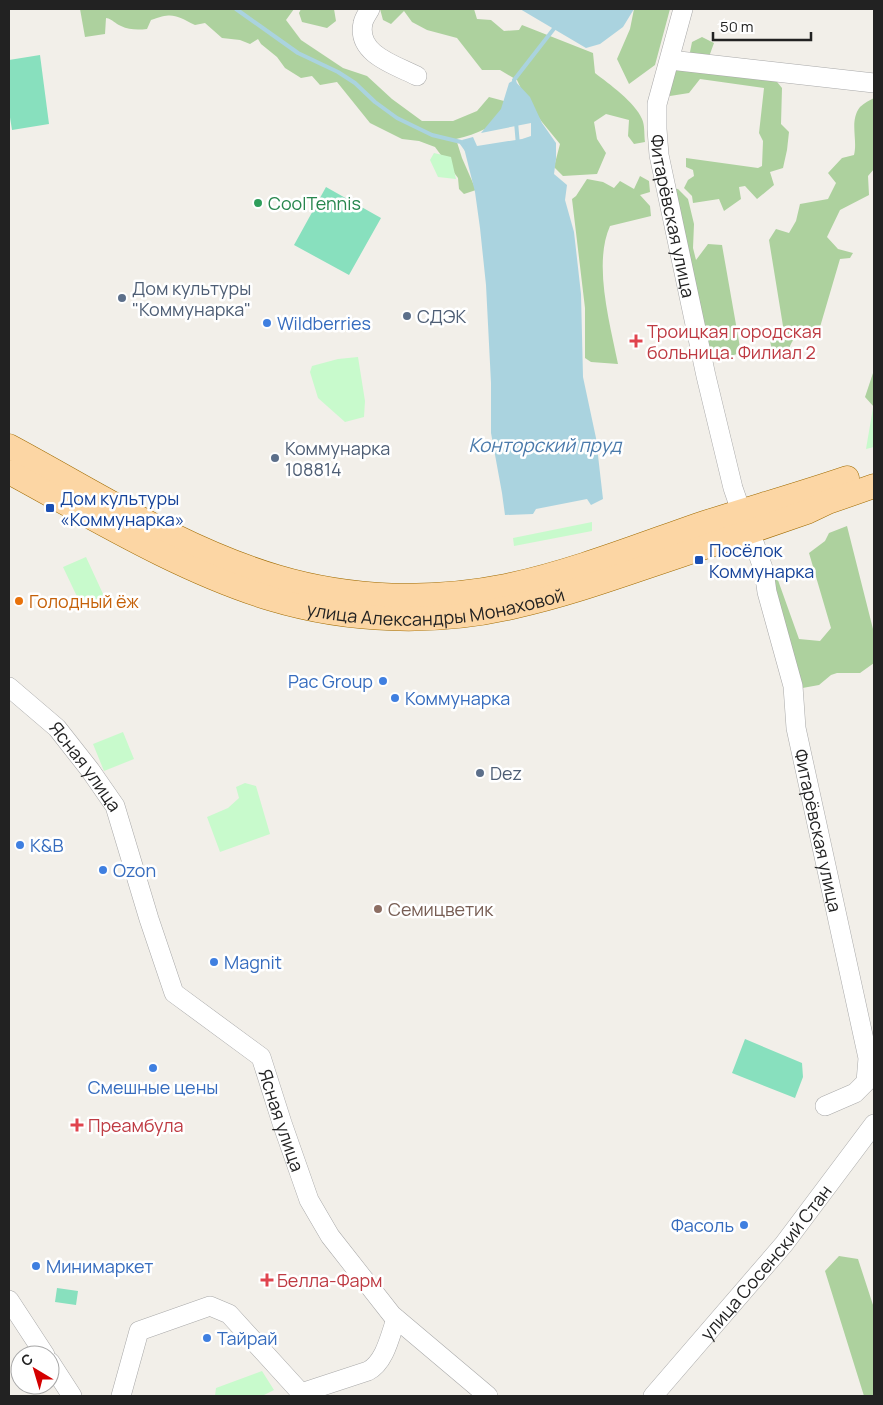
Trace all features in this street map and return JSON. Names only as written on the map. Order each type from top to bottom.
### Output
[{"type":"main road","name":"улица Александры Монаховой","points":[[9,446],[163,530],[219,556],[277,578],[337,591],[368,594],[429,595],[460,593],[506,586],[874,486]]},
{"type":"main road","name":"улица Александры Монаховой","points":[[9,472],[156,551],[213,578],[268,598],[303,607],[367,617],[431,618],[463,616],[510,608],[600,583],[745,521],[802,493],[874,469]]},
{"type":"street","points":[[370,9],[363,23],[364,43],[383,59],[417,76]]},
{"type":"street","name":"Фитарёвская улица","points":[[683,9],[657,104],[659,154],[706,376],[733,488],[764,571],[767,592],[793,686],[796,728],[868,1058],[866,1082],[856,1094],[825,1106]]},
{"type":"street","points":[[670,60],[874,83]]},
{"type":"street","name":"Ясная улица","points":[[9,687],[56,728],[90,770],[115,806],[149,919],[174,993],[262,1057],[282,1123],[309,1200],[330,1236],[396,1319],[476,1392]]},
{"type":"street","name":"улица Сосенский Стан","points":[[653,1396],[784,1244],[874,1124]]},
{"type":"street","points":[[9,1300],[38,1345]]},
{"type":"street","points":[[121,1396],[139,1331],[210,1306],[228,1314],[301,1392],[375,1368],[380,1361],[396,1319]]},
{"type":"street","points":[[60,1377],[72,1396]]},
{"type":"green space","points":[[80,9],[294,9],[286,20],[301,40],[343,68],[367,76],[392,99],[422,121],[453,121],[477,111],[489,97],[504,101],[510,112],[485,129],[456,139],[476,190],[464,194],[459,189],[458,178],[435,147],[419,141],[402,139],[370,123],[337,82],[320,85],[312,76],[301,78],[285,68],[277,57],[261,44],[258,39],[250,44],[240,40],[222,38],[205,23],[195,25],[169,15],[151,20],[147,29],[140,30],[124,27],[106,18],[105,34],[85,37]]},
{"type":"green space","points":[[301,9],[334,9],[336,21],[327,28],[302,22],[299,13]]},
{"type":"green space","points":[[380,9],[474,9],[477,19],[491,20],[504,31],[519,30],[522,25],[593,53],[595,73],[621,94],[639,113],[644,124],[645,142],[634,144],[628,136],[629,120],[606,114],[594,122],[597,139],[606,153],[597,174],[563,176],[554,167],[560,144],[526,99],[517,80],[500,70],[482,70],[457,38],[427,30],[412,22],[404,11],[391,24],[383,20]]},
{"type":"green space","points":[[634,9],[670,9],[655,65],[629,84],[617,59],[630,29]]},
{"type":"green space","points":[[702,37],[714,43],[706,65],[773,77],[782,88],[781,124],[789,132],[783,168],[770,172],[774,185],[757,199],[745,186],[739,187],[741,199],[724,211],[719,199],[693,203],[692,196],[684,188],[688,180],[694,176],[693,170],[686,167],[686,158],[758,168],[762,166],[763,141],[759,133],[764,88],[700,79],[689,93],[670,96],[668,85],[671,66],[687,67],[692,42]]},
{"type":"green space","points":[[40,55],[49,124],[12,130],[9,111],[9,60]]},
{"type":"green space","points":[[874,98],[874,169],[868,176],[869,195],[840,210],[827,237],[838,249],[853,253],[850,258],[840,259],[820,327],[804,332],[796,337],[790,345],[788,352],[773,354],[770,341],[789,336],[783,326],[769,240],[776,229],[789,233],[796,221],[800,204],[828,199],[836,183],[828,173],[842,158],[854,155],[854,124],[857,112],[860,107]]},
{"type":"green space","points":[[434,153],[451,157],[456,179],[438,177],[430,160]]},
{"type":"green space","points":[[640,176],[649,181],[650,192],[640,195],[650,206],[651,216],[610,226],[605,241],[603,258],[607,312],[618,364],[591,362],[585,358],[585,308],[572,199],[587,179],[603,182],[614,188],[620,181],[634,189]]},
{"type":"green space","points":[[326,187],[381,218],[349,275],[294,245]]},
{"type":"green space","points":[[662,188],[678,189],[688,199],[694,224],[693,248],[696,260],[708,244],[722,245],[741,353],[700,364]]},
{"type":"green space","points":[[358,357],[365,401],[364,417],[345,422],[318,398],[310,372],[312,366],[338,359]]},
{"type":"green space","points":[[874,370],[874,407],[865,397]]},
{"type":"green space","points":[[874,402],[874,447],[866,449]]},
{"type":"green space","points":[[592,522],[592,531],[514,546],[513,538]]},
{"type":"green space","points":[[847,526],[874,633],[874,663],[860,673],[837,673],[831,675],[819,685],[797,689],[773,583],[774,569],[799,639],[820,641],[831,628],[809,553],[825,541],[829,533]]},
{"type":"green space","points":[[86,557],[104,596],[81,605],[63,567]]},
{"type":"green space","points":[[123,732],[134,759],[104,771],[93,744]]},
{"type":"green space","points":[[245,783],[256,786],[270,834],[220,852],[207,817],[228,808],[239,798],[236,787]]},
{"type":"green space","points":[[745,1039],[802,1063],[803,1077],[795,1098],[732,1073]]},
{"type":"green space","points":[[839,1256],[858,1259],[874,1308],[874,1396],[864,1396],[825,1271]]},
{"type":"green space","points":[[57,1288],[78,1291],[76,1305],[55,1302]]},
{"type":"green space","points":[[262,1371],[274,1390],[262,1396],[215,1396],[216,1388]]},
{"type":"water","points":[[520,9],[634,9],[623,27],[600,44],[586,48]]},
{"type":"water","name":"Конторский пруд","points":[[514,80],[530,97],[542,123],[556,143],[554,174],[567,185],[565,200],[574,232],[581,294],[583,377],[596,438],[603,499],[591,505],[587,499],[536,509],[533,514],[505,515],[491,433],[491,383],[486,285],[480,228],[475,192],[462,140],[473,137],[477,146],[531,136],[531,123],[481,133],[501,109],[509,83]]},
{"type":"waterway","points":[[236,9],[298,53],[338,72],[355,83],[375,102],[397,118],[432,135],[461,142],[466,149]]},
{"type":"waterway","points":[[515,85],[514,80],[556,26]]},
{"type":"waterway","points":[[516,122],[518,145]]},
{"type":"place","name":"CoolTennis","points":[[258,203]]},
{"type":"place","name":"Дом культуры \"Коммунарка\"","points":[[122,298]]},
{"type":"place","name":"СДЭК","points":[[407,316]]},
{"type":"place","name":"Wildberries","points":[[267,323]]},
{"type":"place","name":"Троицкая городская больница. Филиал 2","points":[[636,341]]},
{"type":"place","name":"Коммунарка 108814","points":[[275,458]]},
{"type":"place","name":"Дом культуры «Коммунарка»","points":[[50,508]]},
{"type":"place","name":"Посёлок Коммунарка","points":[[699,560]]},
{"type":"place","name":"Голодный ёж","points":[[19,601]]},
{"type":"place","name":"Pac Group","points":[[383,681]]},
{"type":"place","name":"Коммунарка","points":[[395,698]]},
{"type":"place","name":"Dez","points":[[480,773]]},
{"type":"place","name":"K&B","points":[[20,845]]},
{"type":"place","name":"Ozon","points":[[103,870]]},
{"type":"place","name":"Семицветик","points":[[378,909]]},
{"type":"place","name":"Magnit","points":[[214,962]]},
{"type":"place","name":"Смешные цены","points":[[153,1068]]},
{"type":"place","name":"Преамбула","points":[[77,1125]]},
{"type":"place","name":"Фасоль","points":[[744,1225]]},
{"type":"place","name":"Минимаркет","points":[[36,1266]]},
{"type":"place","name":"Белла-Фарм","points":[[267,1280]]},
{"type":"place","name":"Тайрай","points":[[207,1338]]}]
